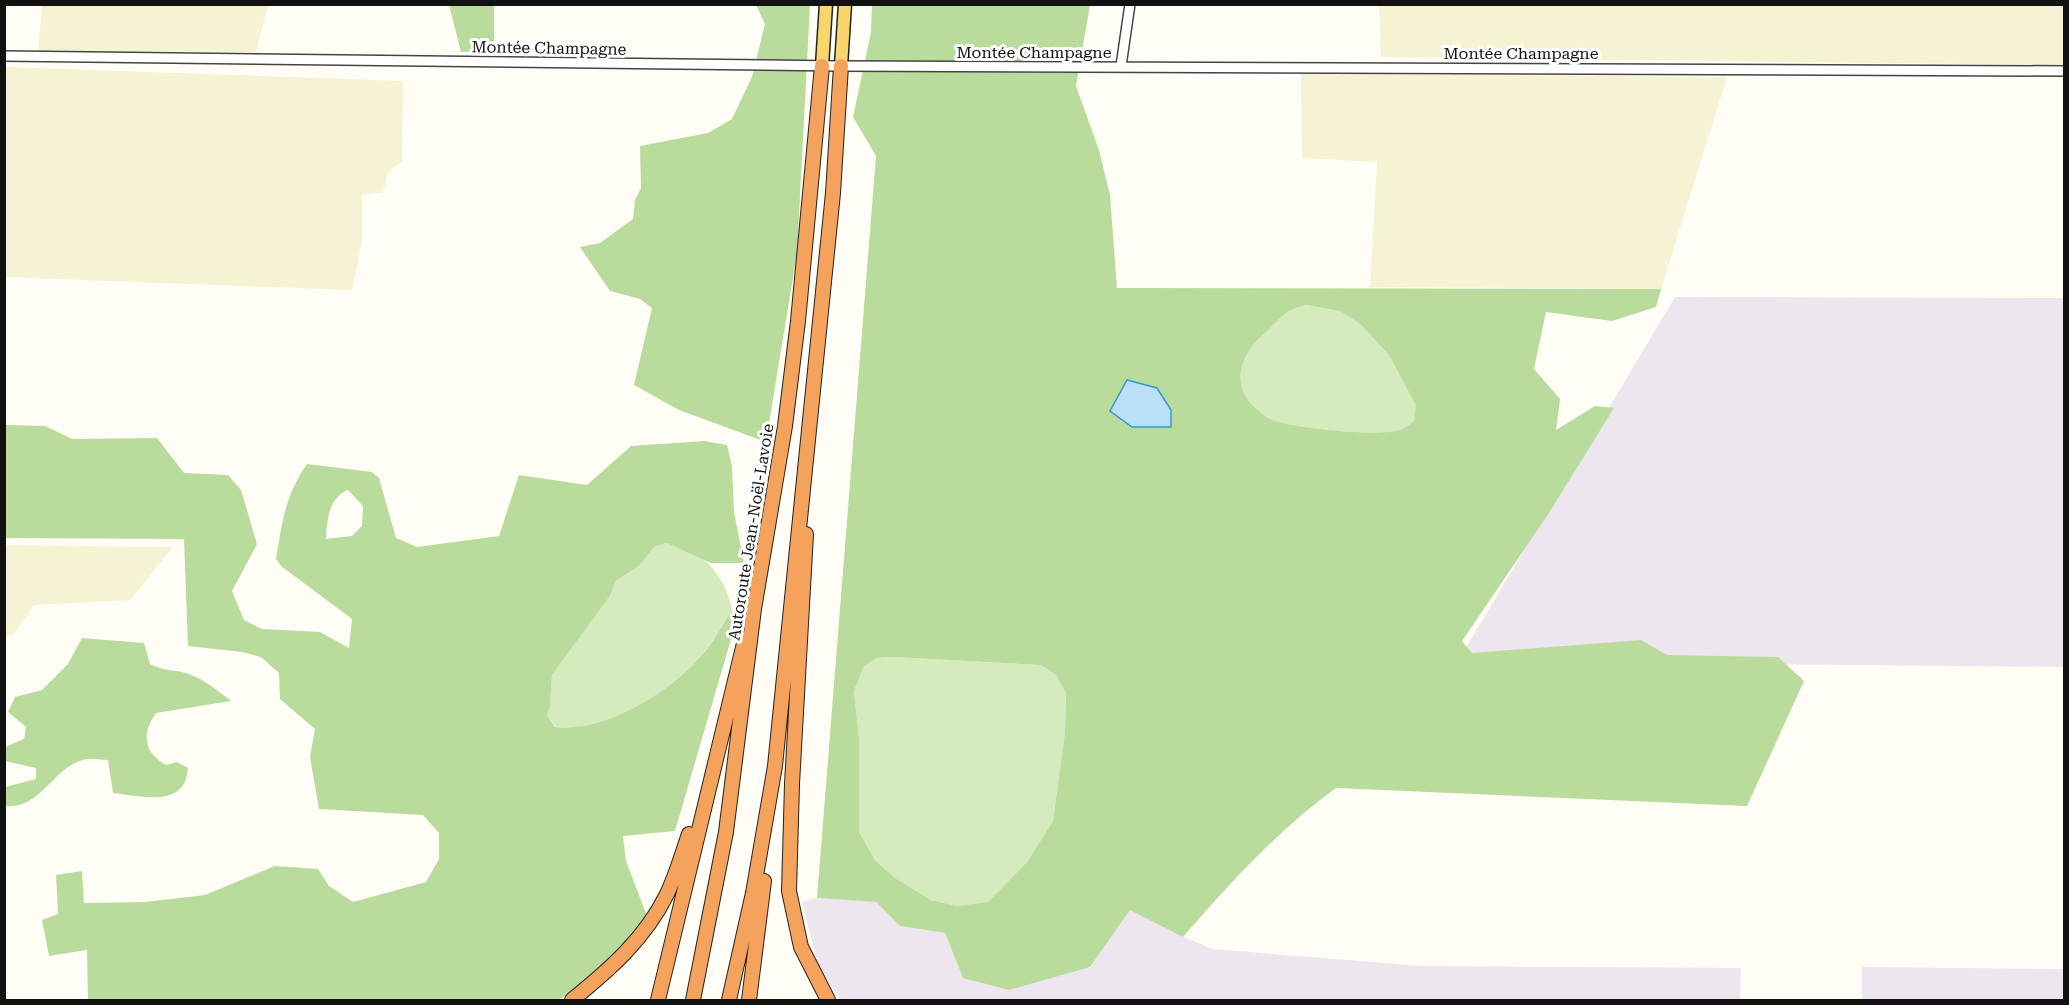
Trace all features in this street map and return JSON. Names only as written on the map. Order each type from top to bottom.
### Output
[{"type":"highway","name":"Autoroute Jean-Noël-Lavoie","points":[[693,1000],[727,823],[754,609],[776,483],[794,354],[822,66]]},
{"type":"highway","points":[[749,1000],[833,193],[841,66]]},
{"type":"highway","points":[[809,433],[804,591],[789,876],[791,909],[801,947],[828,1000]]},
{"type":"highway","points":[[658,1000],[736,668],[754,609]]},
{"type":"highway","points":[[572,1000],[624,955],[656,913],[671,885],[710,775]]},
{"type":"highway","points":[[729,1000],[753,893],[772,792]]},
{"type":"main road","points":[[822,66],[826,4]]},
{"type":"main road","points":[[841,66],[846,4]]},
{"type":"street","points":[[1121,66],[1130,4]]},
{"type":"street","name":"Montée Champagne","points":[[4,56],[822,66],[2064,72]]},
{"type":"shaded area","points":[[42,4],[268,5],[256,52],[38,51]]},
{"type":"shaded area","points":[[1379,5],[2064,5],[2064,65],[1381,57]]},
{"type":"shaded area","points":[[5,67],[403,81],[402,162],[388,172],[383,192],[362,195],[362,242],[352,290],[5,277]]},
{"type":"shaded area","points":[[1301,74],[1727,77],[1661,289],[1370,287],[1377,162],[1302,158]]},
{"type":"shaded area","points":[[1675,297],[2064,298],[2064,667],[1458,661]]},
{"type":"shaded area","points":[[5,545],[173,547],[130,600],[34,605],[12,636],[5,635]]},
{"type":"shaded area","points":[[817,898],[876,902],[900,926],[945,933],[963,978],[1090,967],[1130,909],[1183,937],[1213,949],[1422,966],[1741,968],[1740,1000],[841,1000],[819,969],[802,902]]},
{"type":"shaded area","points":[[1862,967],[2064,969],[2064,1000],[1862,1000]]},
{"type":"green space","points":[[449,5],[494,5],[494,52],[461,52]]},
{"type":"green space","points":[[756,5],[810,5],[797,253],[766,442],[679,410],[634,385],[652,308],[640,299],[610,291],[580,247],[600,243],[633,219],[635,200],[641,188],[640,146],[708,133],[732,119],[752,77],[765,24]]},
{"type":"green space","points":[[872,5],[1090,5],[1076,86],[1099,150],[1110,195],[1117,288],[1661,289],[1656,307],[1612,321],[1546,312],[1534,369],[1560,399],[1556,430],[1595,406],[1614,408],[1547,516],[1462,641],[1472,653],[1641,640],[1667,655],[1778,657],[1804,681],[1747,806],[1336,788],[1274,839],[1183,937],[1130,910],[1090,967],[1009,990],[963,978],[945,933],[900,926],[876,902],[817,898],[876,156],[853,117],[871,32]],"holes":[[[1306,305],[1340,311],[1360,324],[1389,355],[1416,405],[1414,421],[1401,429],[1373,433],[1316,429],[1283,423],[1262,414],[1243,391],[1241,381],[1243,362],[1255,343],[1282,316]],[[877,658],[1041,665],[1056,675],[1066,693],[1065,732],[1053,821],[1027,862],[988,902],[957,906],[931,900],[895,878],[875,860],[859,832],[859,739],[854,691],[864,666]]]},
{"type":"green space","points":[[1306,305],[1340,311],[1360,324],[1389,355],[1417,405],[1414,421],[1401,429],[1388,432],[1315,429],[1271,420],[1249,400],[1243,391],[1241,381],[1243,362],[1248,352],[1282,316]]},
{"type":"green space","points":[[5,425],[45,426],[72,439],[157,438],[184,473],[228,475],[241,490],[257,544],[232,591],[244,620],[262,629],[320,632],[349,648],[352,619],[281,566],[276,559],[289,499],[307,464],[372,472],[379,478],[396,538],[417,547],[499,536],[519,475],[587,485],[631,446],[704,441],[727,445],[732,466],[734,512],[744,563],[711,563],[667,543],[654,547],[640,565],[616,581],[610,596],[552,675],[550,707],[547,715],[555,727],[594,724],[614,717],[654,696],[688,670],[710,645],[732,610],[734,629],[675,831],[623,836],[626,861],[647,916],[606,961],[559,1000],[88,1000],[87,950],[49,956],[42,920],[58,914],[56,875],[82,871],[84,903],[145,902],[205,895],[275,866],[318,869],[329,886],[353,902],[426,882],[439,859],[439,833],[423,815],[319,809],[310,757],[315,729],[280,699],[279,673],[261,657],[242,652],[188,646],[184,539],[5,538]],"holes":[[[348,490],[363,506],[362,526],[352,536],[326,539],[330,511],[341,494]]]},
{"type":"green space","points":[[667,543],[691,551],[710,566],[724,586],[732,610],[701,656],[672,684],[654,696],[615,717],[594,724],[556,727],[547,715],[550,707],[552,675],[610,596],[616,581],[640,565],[654,547]]},
{"type":"green space","points":[[82,638],[144,643],[150,664],[195,677],[231,701],[156,713],[148,728],[149,749],[166,765],[177,762],[188,768],[185,781],[179,790],[171,795],[149,797],[113,793],[108,760],[91,759],[77,762],[66,768],[29,801],[5,806],[5,787],[36,779],[36,768],[5,761],[5,747],[24,739],[26,727],[8,712],[15,697],[42,690],[68,664]]},
{"type":"green space","points":[[877,658],[1041,665],[1056,675],[1066,692],[1065,732],[1053,821],[1027,862],[988,902],[957,906],[931,900],[895,878],[875,860],[859,832],[859,739],[854,691],[864,666]]},
{"type":"water","points":[[1127,380],[1157,388],[1171,410],[1171,427],[1132,427],[1110,411]]}]
